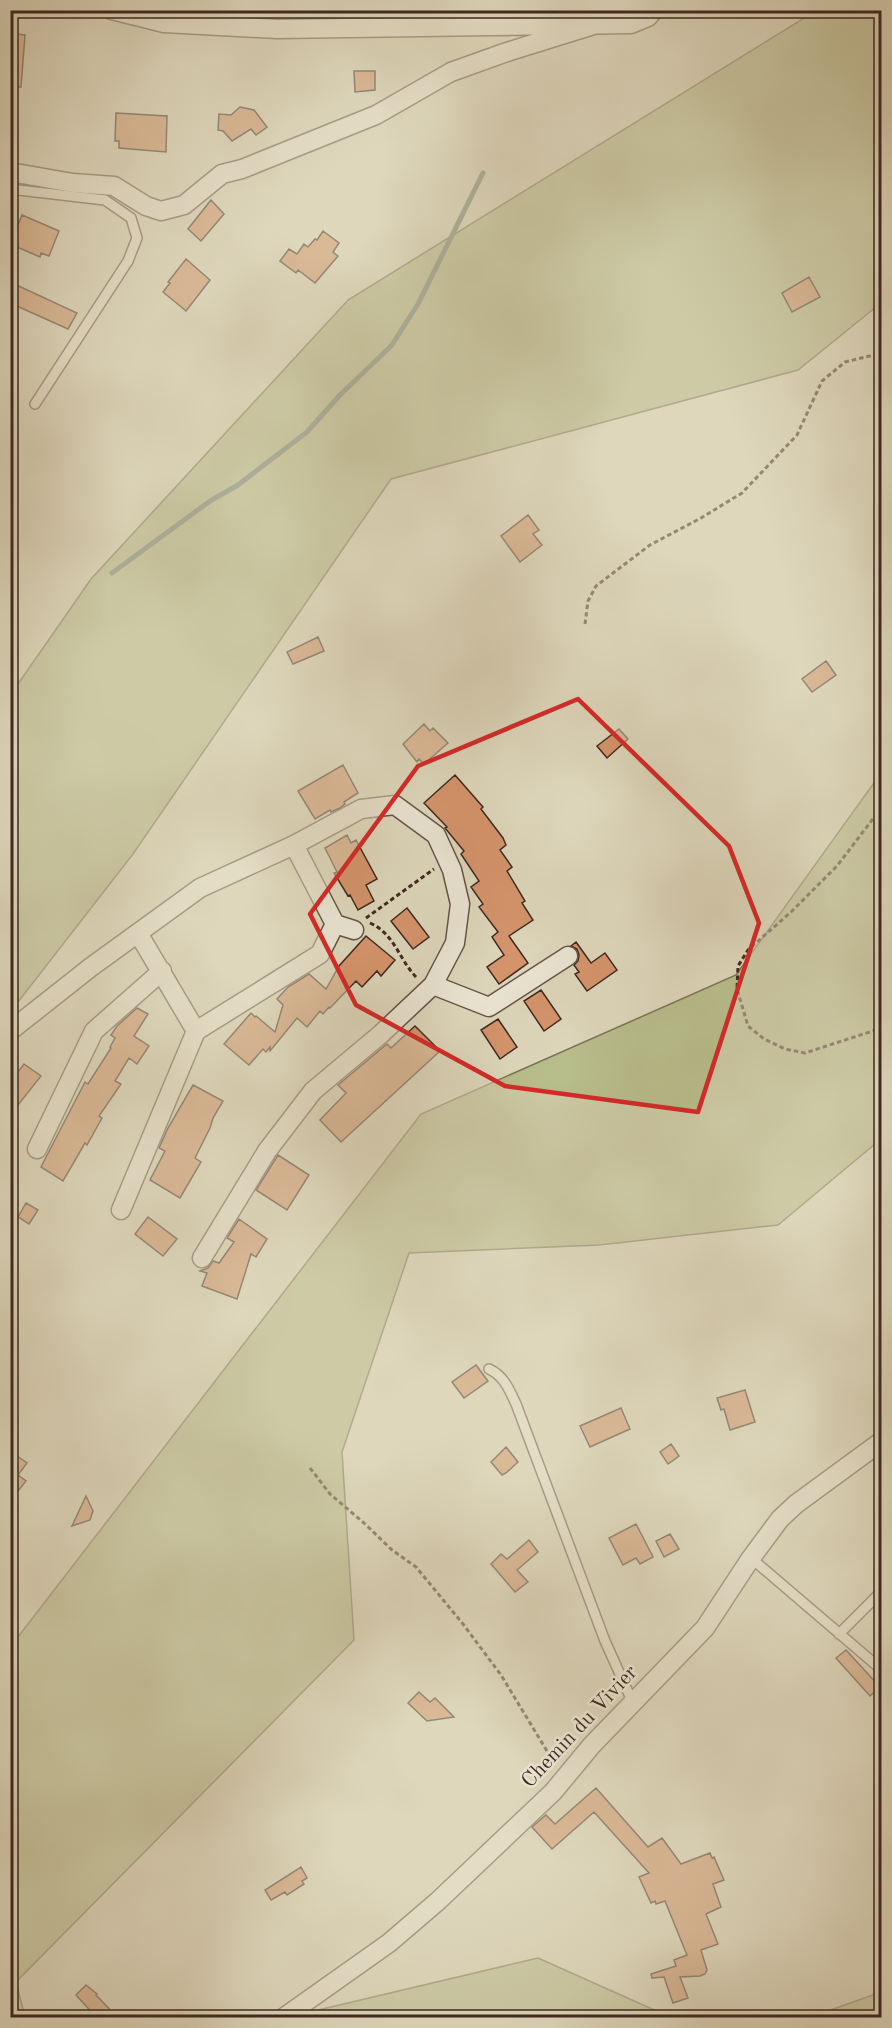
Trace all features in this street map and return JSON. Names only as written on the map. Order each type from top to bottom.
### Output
[{"type":"street","points":[[112,10],[164,22],[278,29],[631,24],[648,17],[654,10]]},
{"type":"street","points":[[10,172],[74,183],[114,186],[146,206],[160,211],[184,205],[222,174],[252,165],[376,115],[452,72],[597,24]]},
{"type":"street","points":[[10,1031],[91,967],[200,888],[294,845],[361,809],[395,805],[436,835],[452,870],[460,904],[455,943],[433,985],[381,1034],[312,1091],[267,1150],[202,1258]]},
{"type":"street","points":[[294,845],[335,924],[354,930]]},
{"type":"street","points":[[121,1210],[196,1031],[320,954],[335,924]]},
{"type":"street","points":[[138,933],[196,1031]]},
{"type":"street","points":[[433,985],[489,1007],[568,956]]},
{"type":"street","points":[[37,1149],[94,1031],[162,971]]},
{"type":"street","name":"Chemin du Vivier","points":[[283,2018],[389,1943],[438,1901],[553,1792],[592,1745],[705,1628],[780,1519],[796,1503],[882,1441]]},
{"type":"lane","points":[[10,189],[105,200],[131,218],[137,238],[128,261],[35,404]]},
{"type":"lane","points":[[489,1369],[497,1373],[505,1382],[516,1404],[605,1641],[633,1703]]},
{"type":"lane","points":[[751,1558],[882,1670]]},
{"type":"lane","points":[[839,1634],[882,1591]]},
{"type":"path","points":[[585,624],[588,601],[596,586],[650,544],[701,518],[742,493],[797,435],[822,381],[845,362],[882,353]]},
{"type":"path","points":[[882,807],[837,866],[792,911],[748,950],[738,966],[737,989],[748,1026],[764,1039],[785,1049],[805,1053],[882,1028]]},
{"type":"path","points":[[433,985],[419,980],[410,970],[384,930],[363,920],[447,859]]},
{"type":"path","points":[[310,1468],[330,1494],[392,1550],[416,1567],[501,1675],[550,1756]]},
{"type":"highlighted area","points":[[578,699],[729,846],[759,923],[698,1112],[505,1086],[356,1005],[310,914],[418,766]]},
{"type":"green space","points":[[823,10],[881,11],[881,303],[798,370],[391,479],[133,854],[11,1011],[11,694],[91,579],[348,300],[814,12]]},
{"type":"green space","points":[[881,773],[881,1144],[875,1144],[778,1225],[599,1245],[409,1253],[342,1452],[354,1640],[16,1982],[25,2017],[11,2017],[11,1646],[421,1114],[736,975]]},
{"type":"green space","points":[[538,1958],[670,2017],[304,2017],[314,2011]]},
{"type":"green space","points":[[881,1992],[881,2017],[811,2017]]},
{"type":"building","points":[[10,33],[25,35],[21,87],[10,87]]},
{"type":"building","points":[[354,71],[375,71],[375,90],[355,92]]},
{"type":"building","points":[[240,107],[254,110],[267,127],[256,135],[251,129],[232,141],[223,131],[218,130],[219,114],[231,115]]},
{"type":"building","points":[[116,113],[167,116],[166,152],[119,148],[119,141],[115,141]]},
{"type":"building","points":[[211,200],[224,214],[201,241],[188,229]]},
{"type":"building","points":[[22,215],[59,231],[49,256],[41,253],[40,257],[10,244]]},
{"type":"building","points":[[323,231],[339,243],[333,252],[338,256],[315,283],[298,270],[296,273],[280,261],[289,249],[297,254],[304,244],[308,247]]},
{"type":"building","points":[[186,259],[210,280],[186,311],[163,292]]},
{"type":"building","points":[[809,277],[820,297],[792,312],[782,293]]},
{"type":"building","points":[[10,282],[77,313],[68,329],[10,303]]},
{"type":"building","points":[[528,515],[539,530],[533,534],[542,545],[520,562],[501,536]]},
{"type":"building","points":[[318,637],[324,651],[293,664],[287,652]]},
{"type":"building","points":[[826,661],[836,675],[812,692],[802,679]]},
{"type":"building","points":[[424,724],[430,731],[433,728],[448,743],[424,764],[419,759],[417,762],[403,744]]},
{"type":"building","points":[[619,729],[628,739],[607,758],[597,746]]},
{"type":"building","points":[[343,765],[358,793],[344,802],[345,804],[340,808],[331,812],[330,810],[315,819],[298,791]]},
{"type":"building","points":[[455,775],[483,807],[481,809],[503,838],[506,845],[500,850],[512,867],[507,871],[525,901],[522,903],[533,920],[509,936],[528,963],[499,984],[487,967],[504,955],[492,937],[498,932],[479,907],[483,904],[471,887],[479,881],[461,854],[464,851],[445,828],[447,827],[424,803]]},
{"type":"building","points":[[347,835],[351,843],[356,840],[377,879],[366,885],[374,901],[358,910],[334,873],[337,872],[325,848]]},
{"type":"building","points":[[407,908],[429,937],[413,949],[391,921]]},
{"type":"building","points":[[366,936],[395,960],[381,976],[377,971],[362,987],[356,981],[323,1014],[320,1011],[307,1027],[297,1018],[270,1051],[270,1047],[266,1052],[263,1049],[249,1065],[224,1044],[251,1013],[275,1032],[283,1005],[277,999],[288,987],[309,974],[326,989],[339,966]]},
{"type":"building","points":[[576,942],[591,963],[605,953],[617,970],[587,991],[575,974],[579,972],[574,965],[579,955],[577,949],[571,946]]},
{"type":"building","points":[[541,990],[561,1019],[544,1031],[524,1001]]},
{"type":"building","points":[[137,1008],[148,1014],[134,1036],[149,1046],[137,1064],[129,1058],[115,1081],[121,1084],[99,1116],[102,1118],[63,1181],[41,1167],[85,1082],[88,1084],[111,1048],[115,1038],[111,1035],[117,1026]]},
{"type":"building","points":[[498,1019],[517,1047],[500,1059],[481,1030]]},
{"type":"building","points":[[415,1026],[440,1051],[341,1142],[320,1120],[346,1093],[338,1085],[387,1044],[391,1048]]},
{"type":"building","points":[[24,1064],[41,1076],[10,1115],[10,1083]]},
{"type":"building","points":[[193,1085],[223,1101],[195,1158],[201,1162],[180,1198],[150,1180],[165,1151],[159,1148],[168,1128]]},
{"type":"building","points":[[278,1155],[309,1175],[287,1210],[256,1190]]},
{"type":"building","points":[[26,1203],[38,1210],[29,1224],[18,1217]]},
{"type":"building","points":[[148,1217],[177,1239],[163,1256],[135,1234]]},
{"type":"building","points":[[239,1219],[267,1239],[256,1257],[251,1254],[237,1299],[202,1286],[207,1273],[200,1271],[208,1268],[213,1261],[219,1263],[234,1242],[227,1238]]},
{"type":"building","points":[[476,1365],[488,1381],[464,1398],[452,1382]]},
{"type":"building","points":[[745,1390],[755,1422],[730,1430],[724,1409],[721,1410],[717,1398]]},
{"type":"building","points":[[621,1408],[630,1429],[590,1447],[580,1426]]},
{"type":"building","points":[[671,1444],[679,1456],[668,1464],[660,1452]]},
{"type":"building","points":[[506,1447],[518,1462],[502,1475],[491,1462]]},
{"type":"building","points":[[10,1451],[27,1463],[18,1475],[26,1481],[10,1501]]},
{"type":"building","points":[[86,1496],[93,1511],[90,1520],[72,1526]]},
{"type":"building","points":[[636,1524],[653,1557],[640,1564],[636,1558],[623,1565],[609,1538]]},
{"type":"building","points":[[670,1534],[679,1549],[664,1557],[656,1541]]},
{"type":"building","points":[[529,1540],[538,1552],[517,1570],[528,1582],[515,1592],[491,1564],[501,1554],[507,1559]]},
{"type":"building","points":[[846,1650],[880,1687],[870,1696],[836,1658]]},
{"type":"building","points":[[419,1692],[430,1702],[435,1698],[454,1717],[427,1721],[408,1703]]},
{"type":"building","points":[[596,1788],[648,1847],[662,1838],[681,1864],[710,1853],[712,1858],[714,1857],[724,1880],[713,1884],[721,1907],[706,1914],[718,1944],[701,1950],[707,1970],[705,1974],[680,1977],[688,1998],[673,2003],[664,1977],[652,1978],[651,1974],[676,1966],[674,1960],[687,1955],[665,1901],[651,1903],[639,1877],[649,1873],[594,1812],[552,1849],[532,1827],[546,1815],[555,1824]]},
{"type":"building","points":[[301,1867],[307,1878],[302,1881],[304,1884],[287,1895],[285,1892],[271,1900],[265,1890]]},
{"type":"building","points":[[86,1985],[118,2018],[97,2018],[76,1995]]},
{"type":"waterway","points":[[112,573],[210,501],[238,485],[307,432],[340,395],[392,345],[418,304],[483,173]]}]
